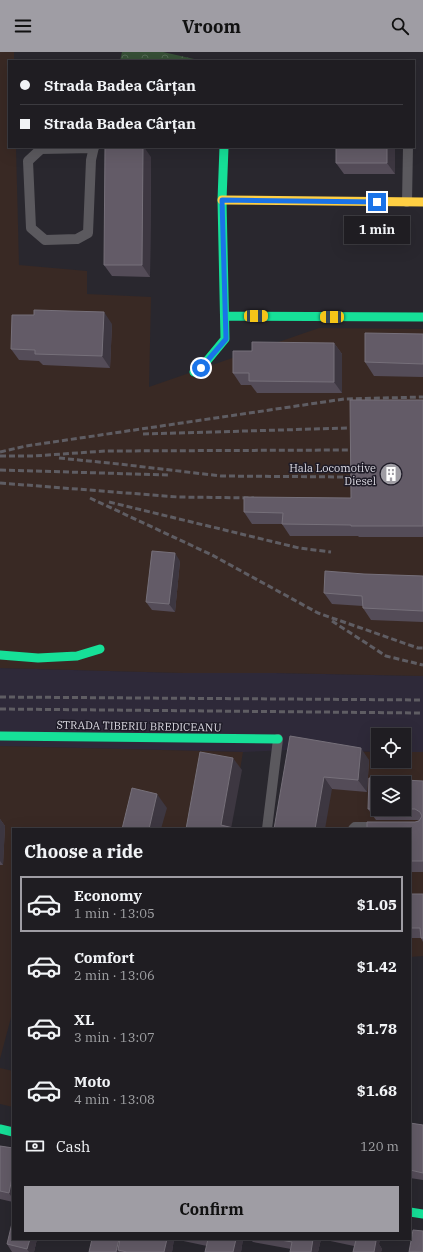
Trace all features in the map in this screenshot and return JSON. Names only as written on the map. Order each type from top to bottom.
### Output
[{"type":"street","points":[[194,372],[201,368],[226,339],[222,200],[224,148]]},
{"type":"street","points":[[222,200],[423,202]]},
{"type":"street","points":[[225,316],[423,317]]},
{"type":"street","points":[[0,655],[38,658],[77,656],[100,649]]},
{"type":"street","name":"STRADA TIBERIU BREDICEANU","points":[[0,736],[278,739]]},
{"type":"street","points":[[0,1129],[12,1132]]},
{"type":"street","points":[[411,1212],[423,1214]]},
{"type":"lane","points":[[76,148],[41,150],[28,161],[31,228],[45,240],[77,239],[88,233],[91,160],[94,148]]},
{"type":"lane","points":[[408,148],[408,202]]},
{"type":"lane","points":[[267,828],[278,739]]},
{"type":"lane","points":[[354,828],[393,827]]},
{"type":"shaded area","points":[[0,52],[14,52],[14,60],[8,60],[8,148],[16,148],[19,265],[87,271],[87,294],[151,297],[149,387],[319,328],[423,329],[423,676],[183,673],[0,668]]},
{"type":"shaded area","points":[[0,668],[183,673],[423,676],[423,752],[411,752],[411,728],[371,728],[371,752],[290,750],[243,752],[0,746]]},
{"type":"shaded area","points":[[0,746],[243,752],[230,828],[12,828],[12,1014],[0,1059]]},
{"type":"shaded area","points":[[290,750],[371,752],[371,768],[411,768],[411,752],[423,752],[423,956],[411,957],[411,828],[279,828]]},
{"type":"shaded area","points":[[0,1068],[12,1071],[12,1107],[0,1104]]},
{"type":"green space","points":[[122,52],[163,52],[199,60],[120,60]]},
{"type":"building","points":[[105,148],[143,148],[142,265],[104,265]]},
{"type":"building","points":[[336,148],[387,148],[387,163],[336,163]]},
{"type":"building","points":[[34,310],[104,312],[102,356],[35,354],[35,350],[11,349],[12,315],[34,315]]},
{"type":"building","points":[[365,333],[423,334],[423,364],[365,362]]},
{"type":"building","points":[[252,342],[334,343],[334,382],[249,381],[249,373],[233,373],[233,351],[252,351]]},
{"type":"building","name":"Hala Locomotive Diesel","points":[[350,400],[423,400],[423,526],[282,524],[283,513],[244,512],[244,497],[351,498]]},
{"type":"building","points":[[152,551],[175,553],[169,604],[146,602]]},
{"type":"building","points":[[325,571],[423,576],[423,611],[363,608],[362,596],[324,593]]},
{"type":"building","points":[[290,736],[361,748],[358,780],[324,777],[315,828],[274,828]]},
{"type":"building","points":[[200,752],[233,758],[221,825],[233,828],[186,828]]},
{"type":"building","points":[[369,778],[371,778],[371,809],[368,809]]},
{"type":"building","points":[[411,780],[423,781],[423,861],[411,861],[411,828],[367,828],[367,822],[419,821],[422,816],[420,812],[415,809],[411,809]]},
{"type":"building","points":[[132,788],[157,794],[149,828],[122,828]]},
{"type":"building","points":[[411,894],[423,894],[423,938],[421,938],[420,928],[411,928]]},
{"type":"building","points":[[411,1123],[423,1125],[423,1173],[411,1170]]},
{"type":"building","points":[[0,1146],[12,1148],[12,1178],[9,1193],[0,1191]]},
{"type":"building","points":[[12,1223],[12,1240],[30,1240],[27,1249],[7,1244]]},
{"type":"building","points":[[413,1230],[423,1231],[423,1252],[409,1252]]},
{"type":"building","points":[[92,1240],[119,1240],[116,1252],[89,1252]]},
{"type":"building","points":[[120,1240],[167,1240],[164,1252],[127,1252],[118,1250]]},
{"type":"building","points":[[208,1240],[236,1240],[233,1252],[205,1252]]},
{"type":"building","points":[[281,1240],[313,1240],[311,1252],[290,1252],[292,1242]]},
{"type":"building","points":[[356,1240],[376,1241],[374,1252],[353,1252]]},
{"type":"railway","points":[[0,452],[26,446],[344,399],[423,397]]},
{"type":"railway","points":[[143,434],[349,428]]},
{"type":"railway","points":[[0,456],[33,456],[106,451],[348,450]]},
{"type":"railway","points":[[59,458],[221,476],[349,477]]},
{"type":"railway","points":[[0,470],[169,475]]},
{"type":"railway","points":[[0,483],[178,497],[254,498]]},
{"type":"railway","points":[[90,498],[212,555],[318,613],[418,648],[423,648]]},
{"type":"railway","points":[[109,502],[299,548],[331,552]]},
{"type":"railway","points":[[332,621],[386,656],[423,665]]},
{"type":"railway","points":[[0,697],[423,700]]},
{"type":"railway","points":[[0,709],[423,713]]},
{"type":"traffic: fast","points":[[194,372],[201,368],[225,339],[222,200],[224,148]]},
{"type":"traffic: fast","points":[[225,316],[423,317]]},
{"type":"traffic: fast","points":[[0,655],[38,658],[77,656],[100,649]]},
{"type":"traffic: fast","points":[[0,736],[278,739]]},
{"type":"traffic: fast","points":[[0,1129],[12,1132]]},
{"type":"traffic: fast","points":[[411,1212],[423,1214]]},
{"type":"traffic: slow","points":[[222,200],[423,202]]},
{"type":"place","name":"Hala Locomotive Diesel","points":[[391,474]]},
{"type":"route","points":[[201,368],[226,339],[222,200],[377,202]]}]
